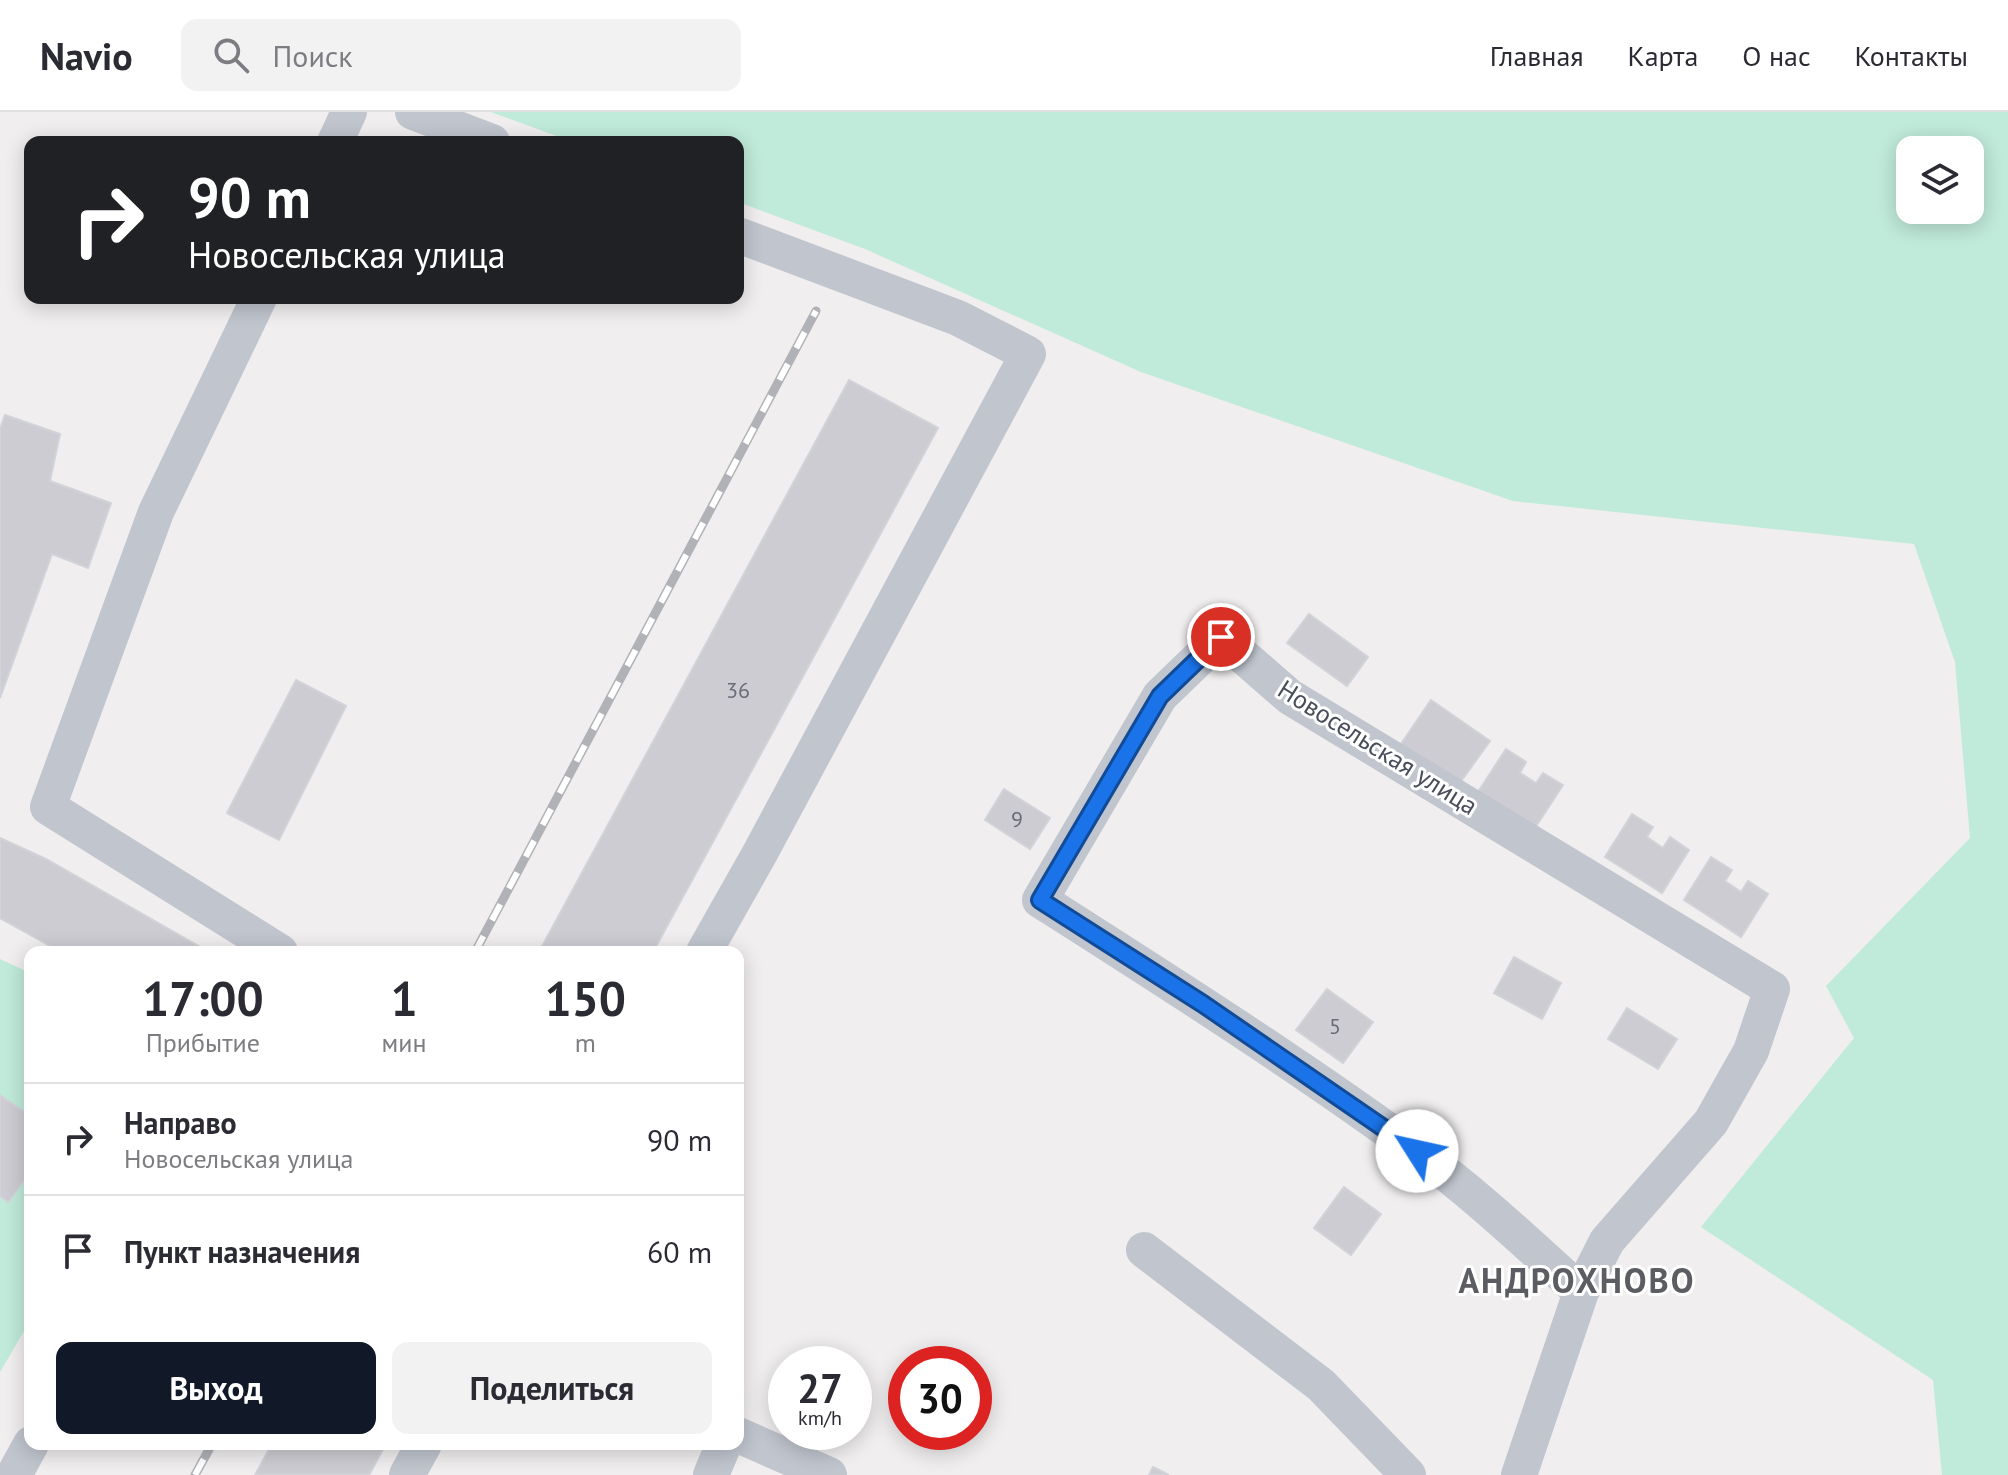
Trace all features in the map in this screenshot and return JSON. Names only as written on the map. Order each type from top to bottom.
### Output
[{"type":"street","points":[[338,136],[349,112]]},
{"type":"street","points":[[413,112],[476,136]]},
{"type":"street","points":[[707,946],[1028,354],[958,318],[744,237]]},
{"type":"street","points":[[256,304],[156,512],[48,807],[270,946]]},
{"type":"street","name":"Новосельская улица","points":[[1221,637],[1290,697],[1772,989],[1751,1051],[1711,1122],[1607,1241],[1581,1292],[1519,1235],[1417,1151],[1203,1004],[1040,900],[1160,696],[1221,637]]},
{"type":"street","points":[[1144,1250],[1321,1385],[1408,1475]]},
{"type":"street","points":[[1519,1475],[1581,1292]]},
{"type":"street","points":[[744,1438],[829,1475]]},
{"type":"street","points":[[14,1475],[28,1450]]},
{"type":"street","points":[[407,1475],[421,1450]]},
{"type":"street","points":[[711,1475],[721,1450]]},
{"type":"green space","points":[[491,112],[2008,112],[2008,1475],[1942,1475],[1933,1380],[1701,1227],[1854,1038],[1826,986],[1970,838],[1955,662],[1914,544],[1513,501],[1141,372],[865,249],[744,204],[744,136],[557,136]]},
{"type":"green space","points":[[0,959],[24,970],[24,1331],[0,1372]]},
{"type":"building","points":[[849,380],[938,428],[656,946],[542,946]]},
{"type":"building","points":[[5,415],[60,434],[50,481],[111,503],[88,568],[52,554],[0,698],[0,429]]},
{"type":"building","points":[[1309,614],[1368,657],[1347,686],[1287,643]]},
{"type":"building","points":[[296,680],[346,706],[279,840],[227,813]]},
{"type":"building","points":[[1431,700],[1490,741],[1459,784],[1401,744]]},
{"type":"building","points":[[1506,749],[1526,762],[1520,773],[1536,783],[1543,773],[1563,785],[1535,828],[1478,792]]},
{"type":"building","points":[[1004,789],[1050,818],[1030,849],[985,820]]},
{"type":"building","points":[[1632,814],[1653,827],[1647,837],[1663,848],[1670,837],[1689,850],[1662,893],[1605,857]]},
{"type":"building","points":[[0,838],[46,859],[198,946],[50,946],[0,918]]},
{"type":"building","points":[[1711,857],[1732,870],[1725,881],[1741,892],[1748,881],[1768,894],[1741,937],[1684,900]]},
{"type":"building","points":[[1514,957],[1561,983],[1542,1019],[1494,993]]},
{"type":"building","points":[[1327,989],[1373,1022],[1343,1063],[1296,1030]]},
{"type":"building","points":[[1627,1008],[1677,1039],[1658,1069],[1608,1039]]},
{"type":"building","points":[[0,1095],[24,1112],[24,1180],[8,1202],[0,1196]]},
{"type":"building","points":[[1344,1187],[1381,1214],[1351,1255],[1314,1228]]},
{"type":"building","points":[[269,1450],[383,1450],[369,1475],[255,1475]]},
{"type":"building","points":[[1153,1467],[1169,1475],[1149,1475]]},
{"type":"railway","points":[[478,946],[816,311]]},
{"type":"railway","points":[[195,1475],[209,1450]]},
{"type":"district","name":"АНДРОХНОВО","points":[[1577,1280]]},
{"type":"route","points":[[1221,637],[1160,696],[1040,900],[1203,1004],[1417,1151]]}]
